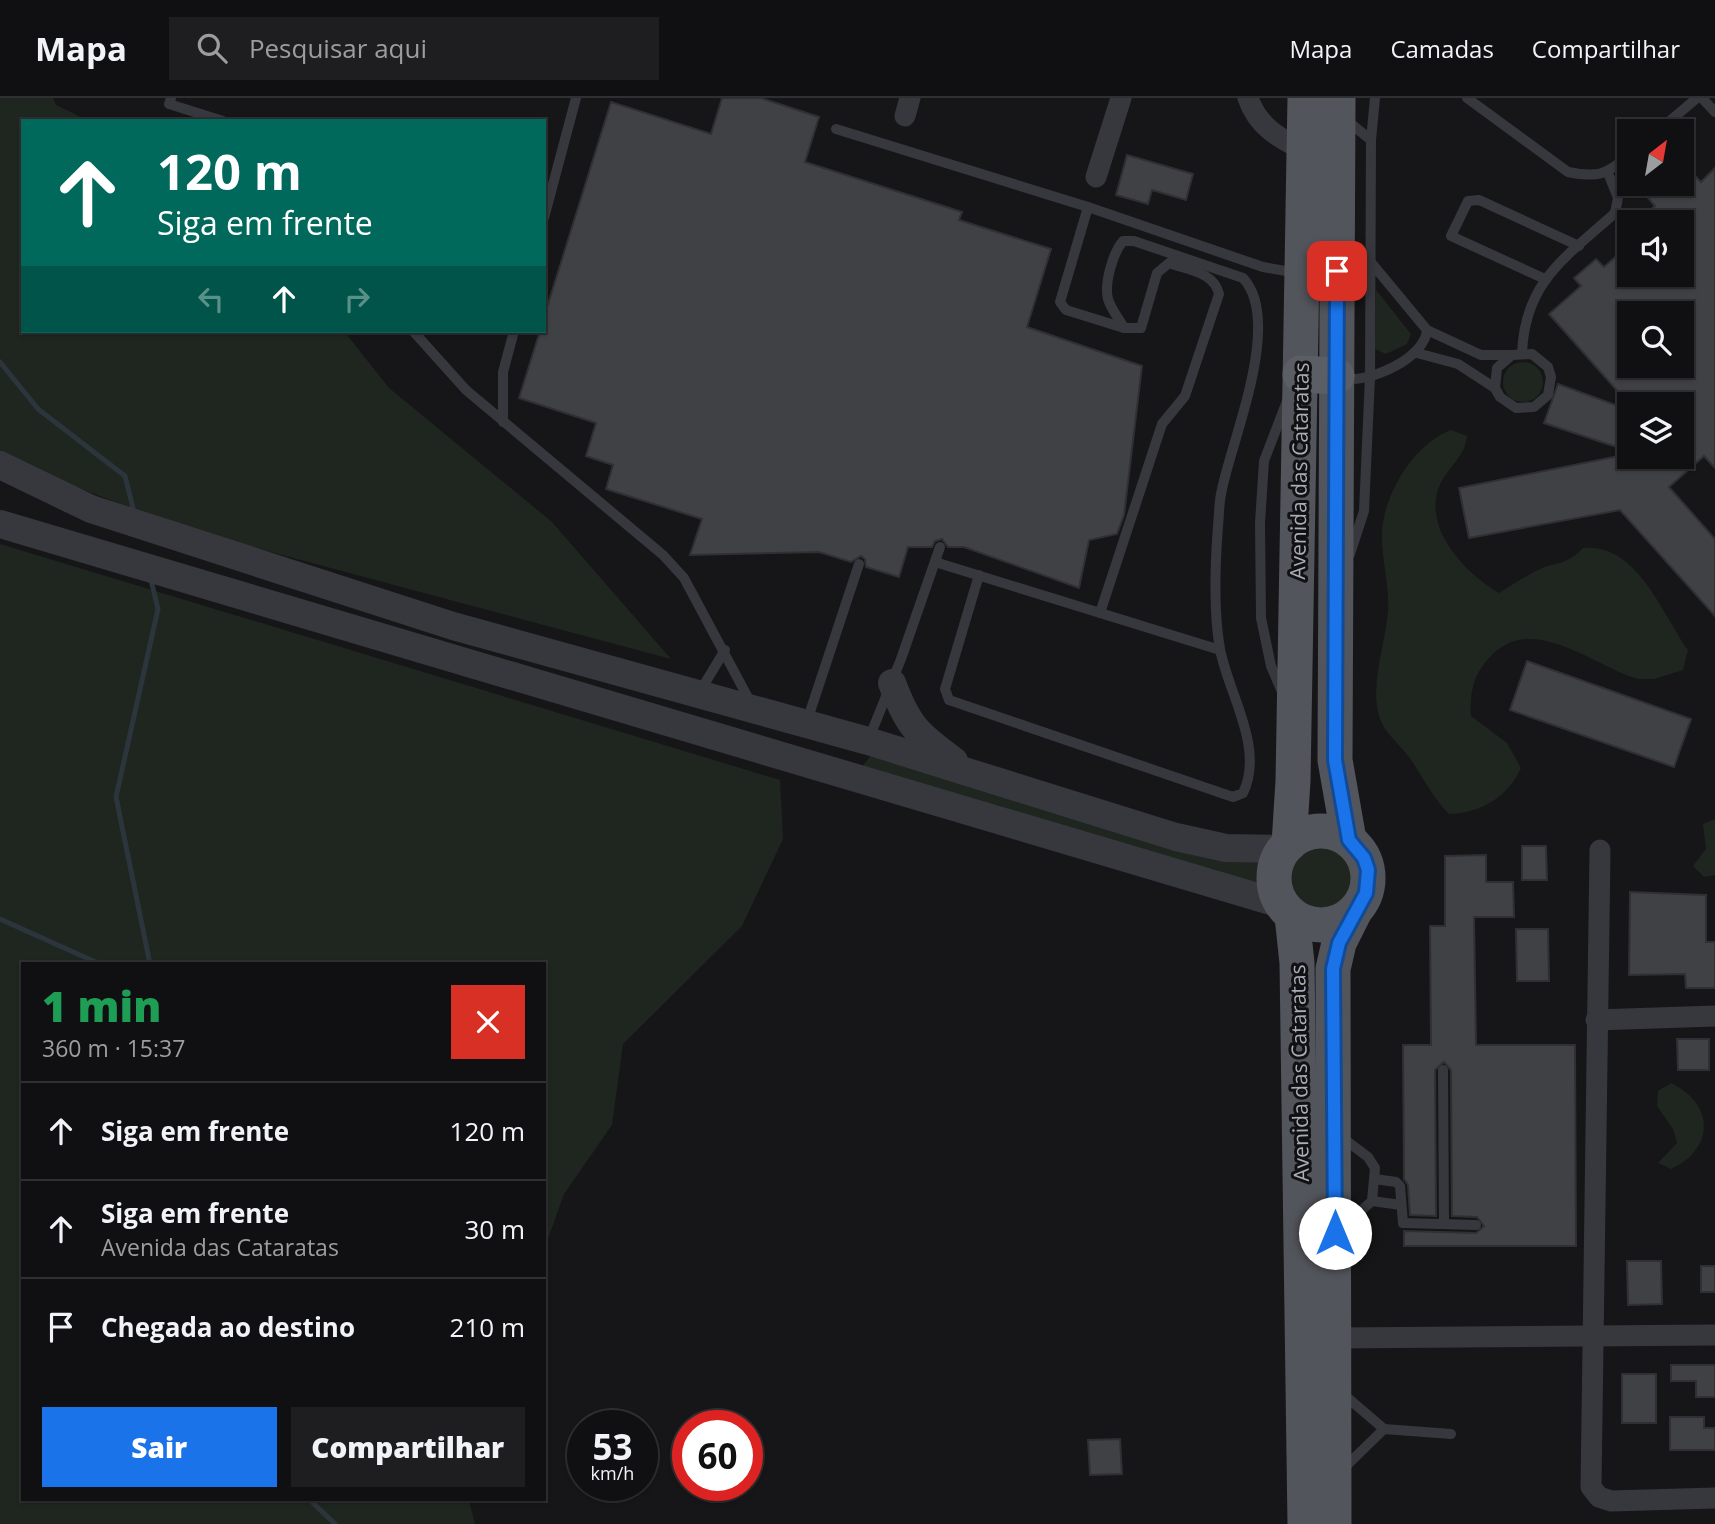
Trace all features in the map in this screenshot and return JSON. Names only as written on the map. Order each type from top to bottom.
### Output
[{"type":"main road","name":"Avenida das Cataratas","points":[[1286,846],[1294,719],[1336,376],[1304,273],[1305,98]]},
{"type":"main road","name":"Avenida das Cataratas","points":[[1338,106],[1335,760],[1349,840]]},
{"type":"main road","points":[[1315,831],[1326,831],[1349,840],[1364,858],[1368,870],[1366,893],[1354,913],[1334,925],[1322,926],[1287,910],[1274,882],[1278,858],[1286,846],[1315,831]]},
{"type":"main road","name":"Avenida das Cataratas","points":[[1287,910],[1297,963],[1305,1524]]},
{"type":"main road","name":"Avenida das Cataratas","points":[[1334,1524],[1336,1338],[1333,969],[1339,943],[1354,913]]},
{"type":"street","points":[[1096,177],[1121,98]]},
{"type":"street","points":[[1246,98],[1255,117],[1276,136],[1305,151]]},
{"type":"street","points":[[0,464],[91,509],[453,626],[868,741],[1176,837],[1226,848],[1286,846]]},
{"type":"street","points":[[0,524],[741,743],[1287,910]]},
{"type":"street","points":[[892,683],[904,715],[917,733],[970,773]]},
{"type":"street","points":[[741,743],[843,765],[854,761],[868,741]]},
{"type":"street","points":[[1600,850],[1591,1487],[1599,1497],[1611,1501],[1715,1498]]},
{"type":"street","points":[[1596,1020],[1715,1016]]},
{"type":"street","points":[[1336,1338],[1715,1335]]},
{"type":"lane","points":[[171,98],[169,104],[217,119]]},
{"type":"lane","points":[[546,210],[576,98]]},
{"type":"lane","points":[[1336,376],[1369,260],[1371,140],[1375,98]]},
{"type":"lane","points":[[1467,98],[1567,172],[1588,176],[1608,173],[1617,165]]},
{"type":"lane","points":[[1673,119],[1700,98],[1715,112]]},
{"type":"lane","points":[[1338,106],[1371,140]]},
{"type":"lane","points":[[836,130],[1088,207],[1262,267],[1281,272],[1304,273]]},
{"type":"lane","points":[[1495,388],[1497,368],[1517,354],[1535,293],[1545,279],[1615,212],[1618,198],[1608,173]]},
{"type":"lane","points":[[1545,279],[1451,236],[1468,201],[1479,200],[1579,246]]},
{"type":"lane","points":[[1088,207],[1060,302],[1066,310],[1124,328],[1140,328],[1157,273],[1168,263],[1208,276],[1217,283],[1219,294],[1185,396],[1162,424],[1100,613]]},
{"type":"lane","points":[[979,575],[944,689],[949,700],[1233,797],[1244,793],[1249,781],[1247,747],[1237,699],[1220,650],[1216,589],[1220,495],[1255,367],[1256,320],[1252,288],[1243,278],[1134,241],[1124,241],[1118,248],[1107,286],[1108,299],[1124,328]]},
{"type":"lane","points":[[1336,376],[1417,353],[1458,364],[1495,388],[1500,397],[1516,408],[1534,407],[1548,395],[1551,377],[1548,367],[1532,354],[1482,355],[1427,330],[1369,260]]},
{"type":"lane","points":[[1417,353],[1426,342],[1427,330]]},
{"type":"lane","points":[[415,333],[466,390],[663,555],[684,578],[755,710]]},
{"type":"lane","points":[[503,422],[503,372],[513,333]]},
{"type":"lane","points":[[868,741],[892,683],[940,547]]},
{"type":"lane","points":[[935,562],[1220,650]]},
{"type":"lane","points":[[806,724],[859,564]]},
{"type":"lane","points":[[698,694],[725,650]]},
{"type":"lane","points":[[1443,1070],[1444,1224]]},
{"type":"lane","points":[[1334,1132],[1368,1157],[1375,1168],[1372,1201],[1335,1233]]},
{"type":"lane","points":[[1375,1179],[1398,1184],[1403,1223],[1476,1224]]},
{"type":"lane","points":[[1372,1201],[1401,1206]]},
{"type":"lane","points":[[1335,1387],[1384,1429],[1451,1434]]},
{"type":"lane","points":[[1334,1477],[1384,1429]]},
{"type":"shaded area","points":[[0,98],[53,98],[56,105],[85,119],[21,119],[21,333],[346,333],[389,388],[552,522],[671,659],[192,531],[0,458]]},
{"type":"shaded area","points":[[1376,290],[1411,334],[1407,344],[1386,354],[1375,349]]},
{"type":"shaded area","points":[[1523,362],[1537,368],[1543,382],[1537,396],[1523,402],[1509,396],[1503,382],[1509,368]]},
{"type":"shaded area","points":[[1451,430],[1467,436],[1466,444],[1439,487],[1437,518],[1450,548],[1473,574],[1499,593],[1538,570],[1571,558],[1583,548],[1602,549],[1618,556],[1646,583],[1688,650],[1683,670],[1654,679],[1638,679],[1543,640],[1525,639],[1507,644],[1490,657],[1476,677],[1471,699],[1471,716],[1507,743],[1521,768],[1509,787],[1492,802],[1472,810],[1449,814],[1382,724],[1376,693],[1388,612],[1382,542],[1384,517],[1395,486],[1414,458],[1425,446]]},
{"type":"shaded area","points":[[0,544],[780,780],[783,839],[742,926],[623,1044],[612,1125],[564,1194],[546,1244],[546,962],[21,962],[21,1501],[469,1501],[475,1524],[0,1524]]},
{"type":"shaded area","points":[[872,754],[1264,853],[1263,875],[1268,892],[862,767]]},
{"type":"shaded area","points":[[1715,819],[1715,875],[1704,877],[1693,866],[1706,849],[1703,824]]},
{"type":"shaded area","points":[[1321,845],[1334,848],[1344,855],[1351,865],[1354,878],[1351,891],[1344,901],[1334,908],[1321,911],[1308,908],[1298,901],[1291,891],[1288,878],[1291,865],[1298,855],[1308,848]]},
{"type":"shaded area","points":[[1671,1083],[1696,1102],[1704,1126],[1702,1139],[1696,1150],[1671,1169],[1658,1163],[1677,1143],[1673,1129],[1657,1106],[1658,1091]]},
{"type":"building","points":[[722,98],[761,98],[819,117],[805,162],[962,212],[959,220],[1051,249],[1027,327],[1142,366],[1124,515],[1117,534],[1089,540],[1079,588],[964,547],[948,547],[942,539],[935,541],[932,547],[908,547],[899,577],[866,567],[865,559],[861,556],[851,562],[819,552],[690,555],[702,519],[606,489],[613,465],[586,456],[596,423],[519,398],[539,333],[546,333],[546,311],[611,102],[711,134]]},
{"type":"building","points":[[1127,155],[1193,174],[1186,200],[1152,190],[1148,204],[1116,195]]},
{"type":"building","points":[[1715,168],[1715,468],[1704,456],[1694,465],[1694,392],[1618,392],[1549,314],[1581,286],[1574,278],[1596,259],[1604,267],[1617,256],[1617,287],[1694,287],[1694,210],[1650,210],[1655,206],[1646,196],[1694,196],[1694,175],[1701,182]]},
{"type":"building","points":[[1558,384],[1617,406],[1617,447],[1544,423]]},
{"type":"building","points":[[1617,456],[1617,469],[1689,469],[1669,487],[1715,539],[1715,616],[1620,510],[1469,538],[1459,488]]},
{"type":"building","points":[[1527,661],[1691,719],[1674,767],[1510,710]]},
{"type":"building","points":[[1522,846],[1546,846],[1547,880],[1522,880]]},
{"type":"building","points":[[1486,855],[1486,882],[1513,882],[1514,917],[1474,917],[1476,1045],[1575,1045],[1576,1246],[1404,1246],[1404,1231],[1476,1233],[1484,1226],[1477,1217],[1452,1216],[1451,1070],[1444,1062],[1435,1070],[1436,1216],[1410,1215],[1408,1185],[1404,1179],[1403,1045],[1431,1045],[1430,926],[1445,926],[1445,856]]},
{"type":"building","points":[[1630,892],[1706,895],[1706,942],[1715,942],[1715,988],[1686,988],[1685,974],[1629,975]]},
{"type":"building","points":[[1516,929],[1548,929],[1549,981],[1517,981]]},
{"type":"building","points":[[1677,1039],[1709,1039],[1709,1070],[1678,1070]]},
{"type":"building","points":[[1627,1261],[1661,1261],[1662,1304],[1628,1305]]},
{"type":"building","points":[[1701,1266],[1715,1266],[1715,1292],[1701,1292]]},
{"type":"building","points":[[1671,1365],[1715,1365],[1715,1397],[1696,1397],[1696,1381],[1671,1381]]},
{"type":"building","points":[[1622,1374],[1656,1374],[1656,1423],[1622,1423]]},
{"type":"building","points":[[1670,1417],[1704,1417],[1704,1428],[1715,1428],[1715,1450],[1670,1450]]},
{"type":"building","points":[[1120,1439],[1122,1474],[1090,1475],[1088,1440]]},
{"type":"waterway","points":[[0,362],[38,409],[125,476],[134,512]]},
{"type":"waterway","points":[[150,962],[116,797],[158,609],[151,580]]},
{"type":"waterway","points":[[0,919],[96,962]]},
{"type":"waterway","points":[[311,1501],[335,1524]]},
{"type":"route","points":[[1335,1233],[1333,969],[1339,943],[1366,893],[1368,870],[1364,858],[1349,840],[1341,809],[1335,760],[1337,271]]}]
